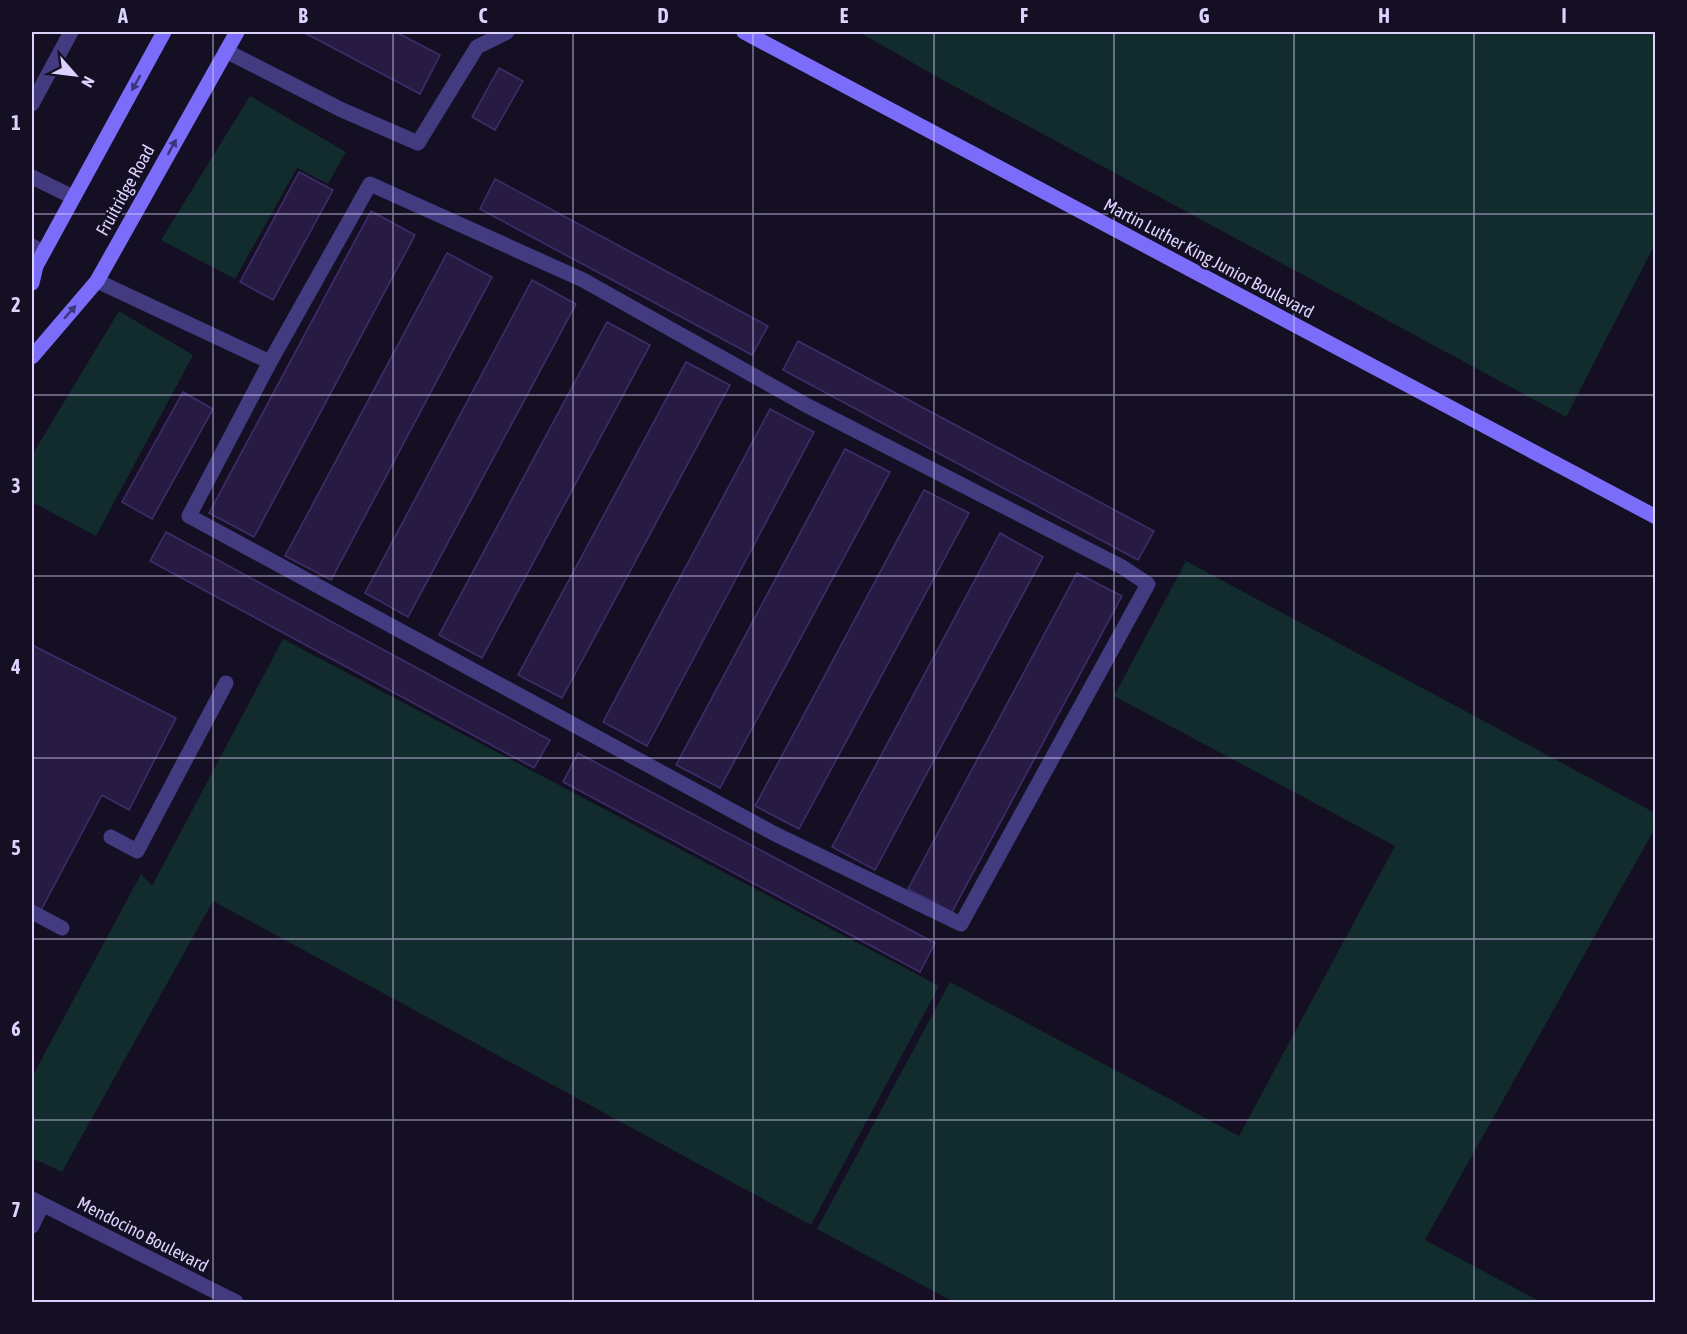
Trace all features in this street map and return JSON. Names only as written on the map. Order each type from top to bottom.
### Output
[{"type":"street","points":[[32,104],[71,32]]},
{"type":"street","points":[[32,283],[37,249],[73,197],[164,32]]},
{"type":"street","name":"Fruitridge Road","points":[[32,357],[97,280],[237,32]]},
{"type":"street","points":[[226,51],[342,110],[418,143],[477,47],[507,32]]},
{"type":"street","name":"Martin Luther King Junior Boulevard","points":[[744,32],[1656,518]]},
{"type":"street","points":[[32,177],[73,197]]},
{"type":"street","points":[[370,184],[583,280],[806,405],[1122,567],[1148,584],[961,924],[775,834],[189,516],[270,362],[370,184]]},
{"type":"street","points":[[97,280],[270,362]]},
{"type":"street","points":[[111,837],[137,851],[226,683]]},
{"type":"street","points":[[32,912],[62,928]]},
{"type":"street","points":[[32,1226],[37,1202]]},
{"type":"street","name":"Mendocino Boulevard","points":[[37,1202],[236,1302]]},
{"type":"green space","points":[[859,32],[1655,32],[1655,244],[1566,417],[941,79]]},
{"type":"green space","points":[[250,96],[346,152],[328,184],[297,168],[235,279],[161,240]]},
{"type":"green space","points":[[119,311],[193,355],[96,536],[32,502],[32,455]]},
{"type":"green space","points":[[1186,561],[1655,813],[1655,828],[1425,1240],[1541,1302],[954,1302],[817,1229],[950,982],[1239,1136],[1395,846],[1114,696]]},
{"type":"green space","points":[[283,639],[939,986],[811,1225],[213,901],[62,1172],[32,1158],[32,1077],[141,874],[152,886]]},
{"type":"building","points":[[303,32],[396,32],[440,55],[420,94]]},
{"type":"building","points":[[499,68],[523,81],[495,130],[472,117]]},
{"type":"building","points":[[299,172],[333,190],[273,300],[240,282]]},
{"type":"building","points":[[495,179],[768,326],[752,355],[480,209]]},
{"type":"building","points":[[371,211],[415,235],[254,537],[209,513]]},
{"type":"building","points":[[447,253],[492,277],[331,580],[285,556]]},
{"type":"building","points":[[532,280],[576,304],[408,617],[365,593]]},
{"type":"building","points":[[607,322],[650,345],[482,658],[439,635]]},
{"type":"building","points":[[798,341],[1154,531],[1138,560],[783,370]]},
{"type":"building","points":[[686,362],[730,385],[562,698],[518,675]]},
{"type":"building","points":[[183,392],[213,409],[152,519],[122,502]]},
{"type":"building","points":[[770,409],[814,432],[647,746],[603,722]]},
{"type":"building","points":[[845,449],[890,472],[720,788],[676,765]]},
{"type":"building","points":[[924,490],[969,513],[799,829],[755,806]]},
{"type":"building","points":[[166,532],[550,740],[534,768],[150,561]]},
{"type":"building","points":[[1000,533],[1043,557],[875,870],[832,847]]},
{"type":"building","points":[[1077,573],[1122,596],[952,912],[908,889]]},
{"type":"building","points":[[32,645],[176,718],[129,810],[102,795],[40,912],[32,907]]},
{"type":"building","points":[[578,753],[935,943],[920,972],[563,782]]}]
